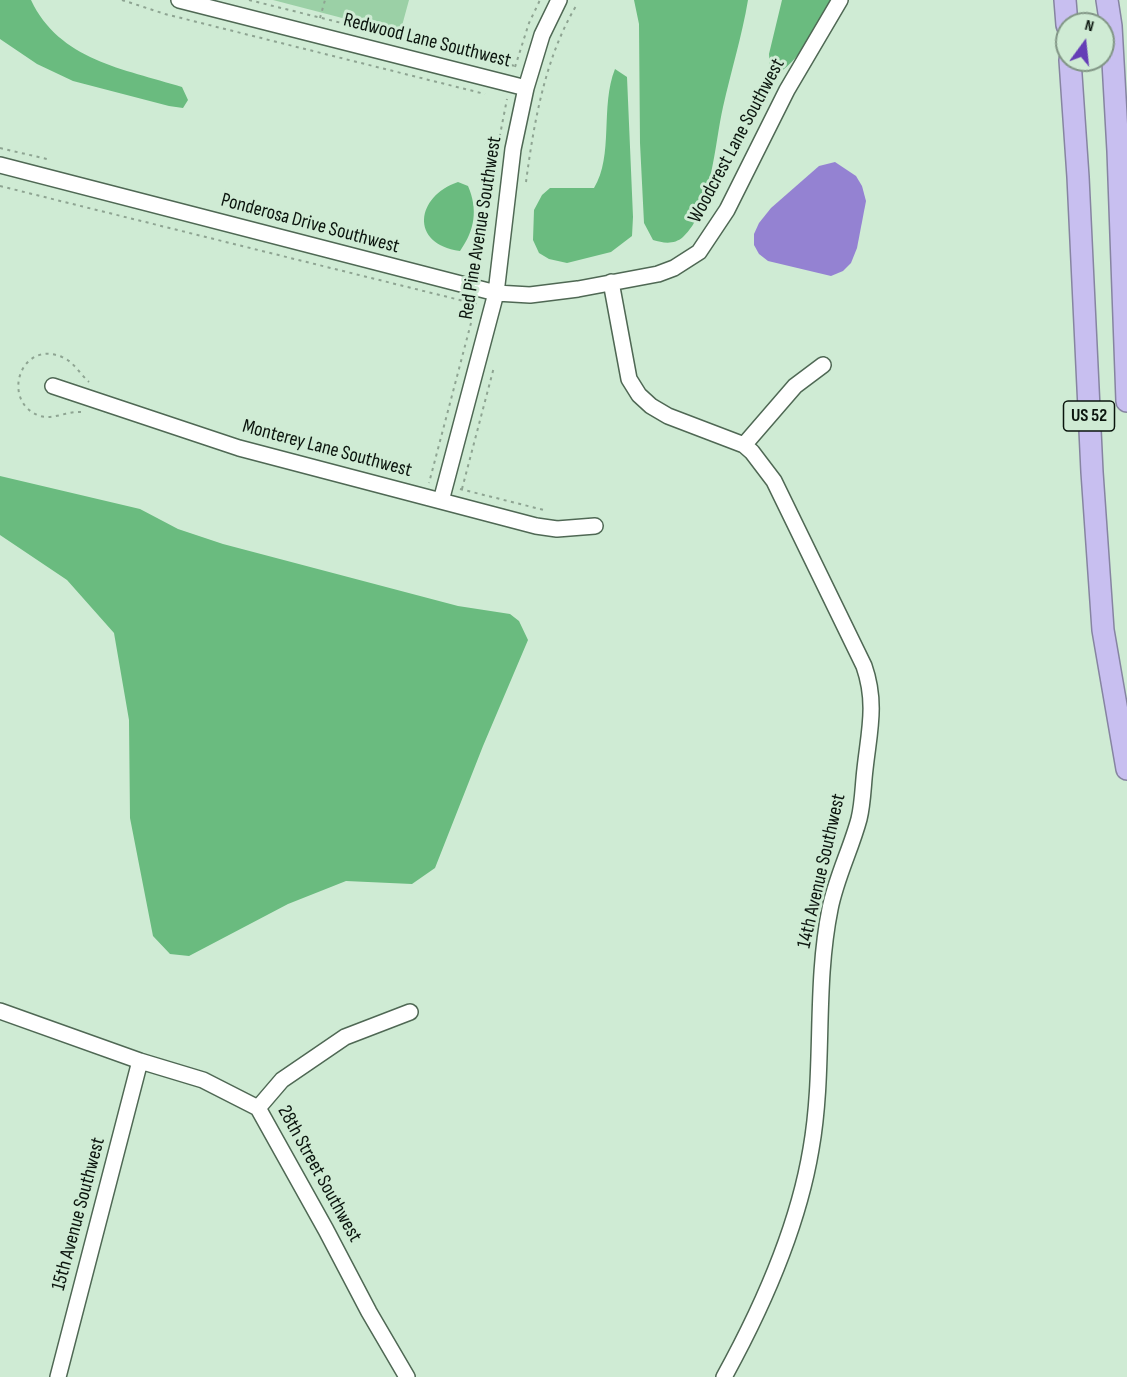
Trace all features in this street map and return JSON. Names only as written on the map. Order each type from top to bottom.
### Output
[{"type":"highway","name":"US 52","points":[[1107,0],[1111,26],[1118,151],[1127,401]]},
{"type":"highway","name":"US 52","points":[[1071,72],[1092,472],[1103,630],[1127,769]]},
{"type":"street","name":"Redwood Lane Southwest","points":[[179,0],[526,88]]},
{"type":"street","name":"Red Pine Avenue Southwest","points":[[441,501],[496,294],[513,149],[526,88],[542,35],[559,0]]},
{"type":"street","name":"Woodcrest Lane Southwest","points":[[611,282],[658,274],[682,264],[699,252],[727,210],[787,90],[840,0]]},
{"type":"street","name":"Ponderosa Drive Southwest","points":[[0,165],[496,294],[530,295],[578,290],[611,282]]},
{"type":"street","name":"14th Avenue Southwest","points":[[611,282],[629,379],[639,395],[651,406],[668,416],[744,446],[756,457],[774,481],[864,666],[869,682],[872,724],[859,818],[831,907],[823,953],[817,1099],[811,1150],[777,1268],[724,1377]]},
{"type":"street","points":[[744,446],[795,386],[823,365]]},
{"type":"street","name":"Monterey Lane Southwest","points":[[53,386],[239,448],[441,501],[547,528],[576,529],[595,526]]},
{"type":"street","name":"28th Street Southwest","points":[[0,1011],[140,1061],[203,1080],[258,1108],[407,1377]]},
{"type":"street","points":[[258,1108],[282,1080],[345,1038],[410,1012]]},
{"type":"street","name":"15th Avenue Southwest","points":[[58,1377],[140,1061]]},
{"type":"path","points":[[122,0],[165,14],[484,94]]},
{"type":"path","points":[[249,0],[515,66],[529,23],[540,0]]},
{"type":"path","points":[[320,18],[325,0]]},
{"type":"path","points":[[526,182],[534,132],[553,55],[576,6]]},
{"type":"path","points":[[491,181],[507,99]]},
{"type":"path","points":[[0,148],[51,160]]},
{"type":"path","points":[[0,186],[476,304],[429,483]]},
{"type":"path","points":[[18,377],[24,365],[36,355],[55,354],[70,362],[88,382],[96,386]]},
{"type":"path","points":[[494,367],[462,489],[544,510]]},
{"type":"green space","points":[[0,0],[31,0],[43,20],[58,36],[76,49],[116,67],[182,87],[188,100],[183,108],[169,106],[73,81],[37,64],[0,39]]},
{"type":"green space","points":[[273,0],[409,0],[400,33]]},
{"type":"green space","points":[[634,0],[748,0],[706,194],[692,226],[680,240],[672,242],[653,240],[644,223],[640,143],[639,24]]},
{"type":"green space","points":[[782,0],[831,0],[802,50],[779,73],[770,68],[769,54]]},
{"type":"green space","points":[[615,69],[627,77],[632,236],[611,252],[567,263],[549,259],[539,253],[533,240],[534,210],[542,195],[550,188],[594,188],[604,161],[608,99]]},
{"type":"green space","points":[[458,182],[468,186],[474,211],[472,227],[460,251],[444,247],[432,239],[426,230],[424,219],[433,198]]},
{"type":"green space","points":[[0,476],[140,509],[178,529],[223,544],[458,606],[510,614],[519,621],[528,640],[435,868],[412,884],[346,881],[288,904],[189,956],[170,954],[153,936],[130,818],[129,720],[114,633],[67,580],[0,535]]},
{"type":"shaded area","points":[[835,162],[856,176],[862,186],[866,201],[857,248],[851,263],[843,271],[831,276],[768,261],[759,254],[754,245],[754,234],[759,223],[771,208],[819,166]]}]
